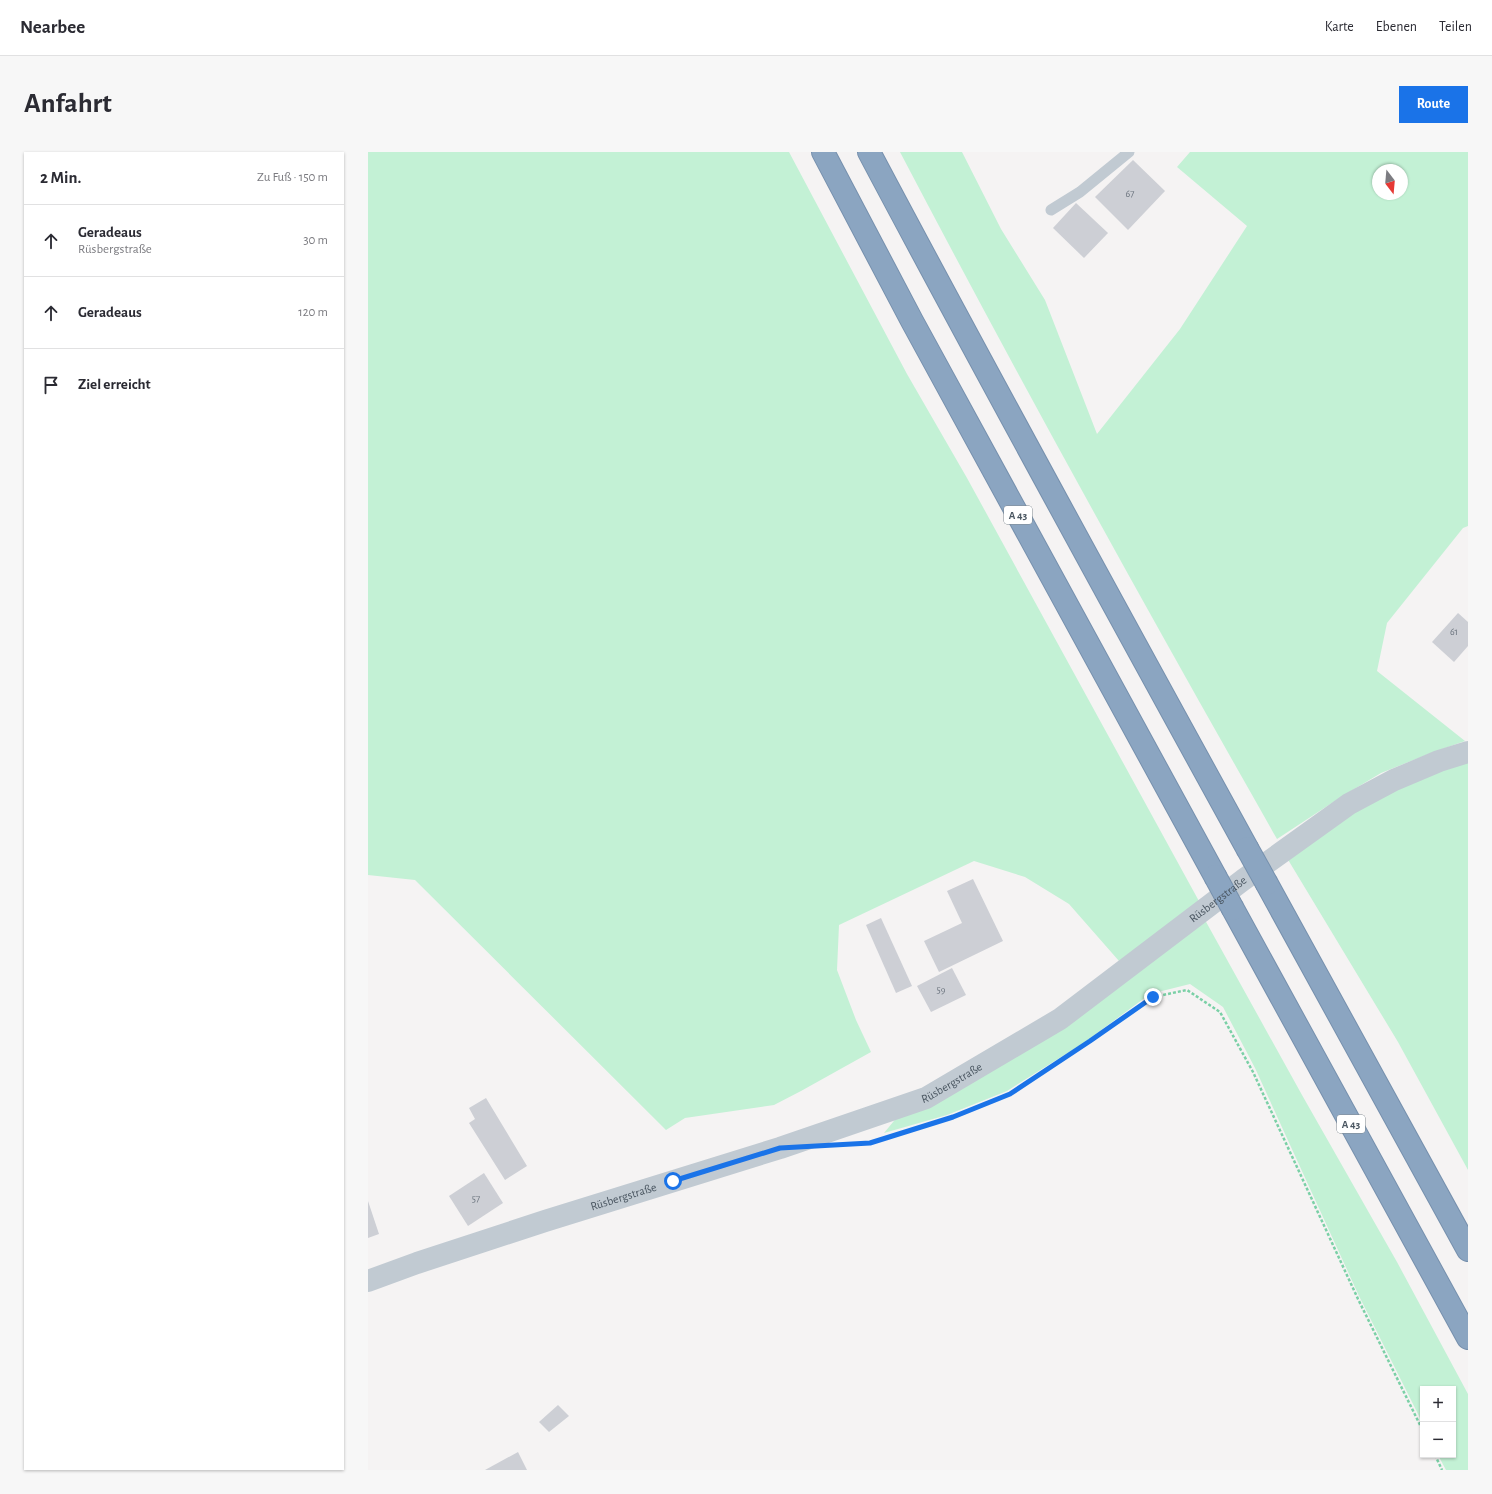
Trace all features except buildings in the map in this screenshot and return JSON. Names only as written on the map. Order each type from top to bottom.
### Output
[{"type":"highway","name":"A 43","points":[[824,152],[912,321],[1468,1338]]},
{"type":"highway","points":[[869,152],[1076,538],[1468,1250]]},
{"type":"street","name":"Rüsbergstraße","points":[[368,1281],[417,1263],[545,1221],[780,1148],[926,1098],[1060,1019],[1243,880],[1349,804],[1394,780],[1439,761],[1468,752]]},
{"type":"lane","points":[[1051,210],[1080,192],[1129,152]]},
{"type":"path","points":[[893,1136],[953,1117],[1010,1094],[1153,997],[1187,990],[1220,1012],[1253,1072],[1358,1299],[1420,1425]]},
{"type":"path","points":[[1436,1458],[1442,1470]]},
{"type":"green space","points":[[368,152],[789,152],[907,374],[967,478],[1200,903],[1119,961],[1069,904],[1025,877],[974,861],[839,925],[837,970],[856,1020],[871,1052],[774,1105],[685,1118],[666,1130],[415,880],[368,875]]},
{"type":"green space","points":[[900,152],[962,152],[1001,229],[1045,300],[1097,434],[1180,329],[1247,226],[1177,167],[1190,152],[1468,152],[1468,526],[1463,528],[1387,623],[1377,671],[1465,741],[1381,773],[1277,839],[992,325]]},
{"type":"green space","points":[[1468,759],[1468,1170],[1398,1042],[1287,858],[1359,809],[1401,785]]},
{"type":"green space","points":[[1205,920],[1397,1262],[1468,1394],[1468,1470],[1446,1470],[1440,1458],[1456,1458],[1456,1386],[1420,1386],[1420,1418],[1359,1296],[1255,1068],[1223,1007],[1190,984],[1150,994],[1085,1042],[1007,1091],[947,1115],[884,1133],[898,1116]]},
{"type":"route","points":[[673,1181],[780,1148],[870,1143],[953,1117],[1010,1094],[1153,997]]}]
